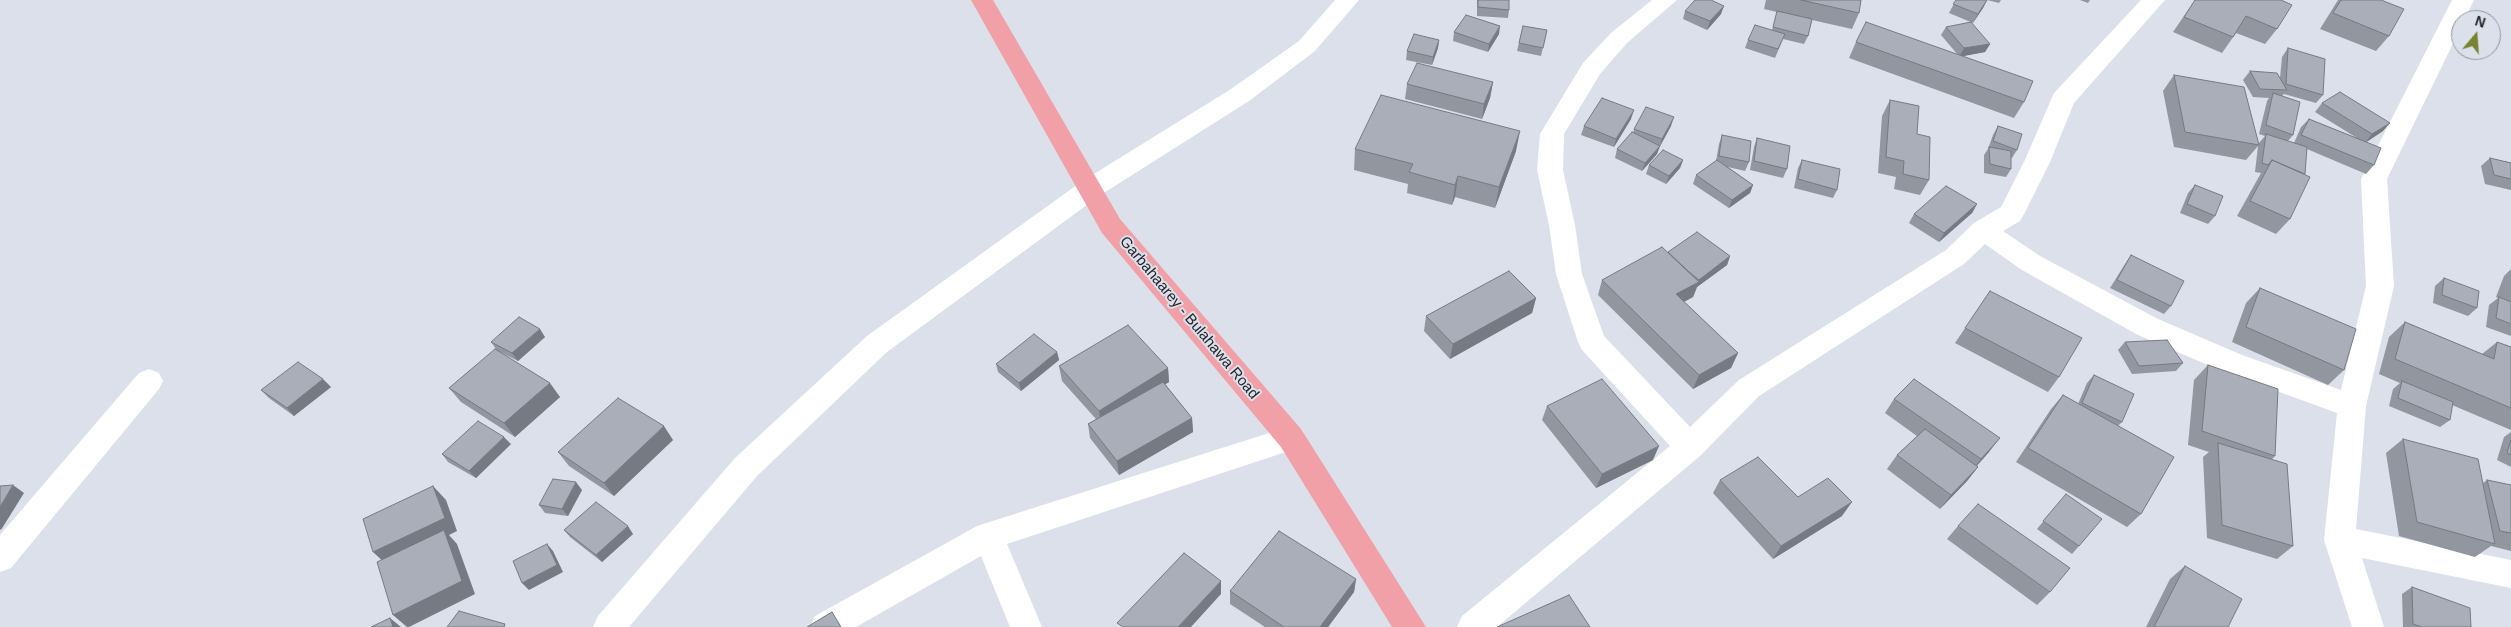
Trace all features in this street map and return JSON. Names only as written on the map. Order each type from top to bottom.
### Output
[{"type":"main road","name":"Garbahaarey - Bulahawa Road","points":[[982,0],[1111,226],[1291,438],[1410,627]]},
{"type":"street","points":[[609,627],[746,467],[877,344],[1090,190],[1240,95],[1299,52],[1348,0]]},
{"type":"street","points":[[1666,0],[1619,38],[1591,68],[1552,134],[1550,170],[1562,225],[1568,274],[1592,342],[1690,447]]},
{"type":"street","points":[[1473,627],[1690,447],[1749,388],[1955,257],[1983,230],[2011,214],[2037,162],[2063,99],[2154,0]]},
{"type":"street","points":[[2368,627],[2340,540],[2352,406],[2380,286],[2374,179],[2463,0]]},
{"type":"street","points":[[1983,230],[2031,263],[2148,327],[2232,363],[2352,406]]},
{"type":"street","points":[[0,558],[149,381]]},
{"type":"street","points":[[826,627],[988,536],[1291,438]]},
{"type":"street","points":[[988,536],[1026,627]]},
{"type":"street","points":[[2340,540],[2511,574]]},
{"type":"building","points":[[1478,0],[1509,0],[1509,10],[1478,7]]},
{"type":"building","points":[[1695,0],[1711,0],[1724,6],[1710,21],[1685,11]]},
{"type":"building","points":[[1801,0],[1861,0],[1859,13]]},
{"type":"building","points":[[1956,0],[1987,0],[1978,14],[1953,4]]},
{"type":"building","points":[[2195,0],[2281,0],[2292,5],[2277,29],[2246,16],[2233,37],[2184,17]]},
{"type":"building","points":[[2341,0],[2381,0],[2404,9],[2389,36],[2333,13]]},
{"type":"building","points":[[1777,11],[1812,19],[1808,36],[1773,27]]},
{"type":"building","points":[[1466,15],[1500,26],[1489,44],[1454,32]]},
{"type":"building","points":[[1866,22],[2033,81],[2024,102],[1856,42]]},
{"type":"building","points":[[1971,22],[1990,44],[1964,48],[1946,27]]},
{"type":"building","points":[[1755,25],[1785,34],[1778,49],[1748,40]]},
{"type":"building","points":[[1523,26],[1547,30],[1543,48],[1519,43]]},
{"type":"building","points":[[1414,34],[1439,40],[1433,57],[1407,51]]},
{"type":"building","points":[[2288,48],[2325,59],[2323,95],[2286,84]]},
{"type":"building","points":[[1417,63],[1493,82],[1484,104],[1407,84]]},
{"type":"building","points":[[2250,71],[2277,73],[2287,90],[2260,89]]},
{"type":"building","points":[[2174,75],[2244,87],[2259,145],[2185,132]]},
{"type":"building","points":[[2340,92],[2390,123],[2372,134],[2322,103]]},
{"type":"building","points":[[2273,93],[2300,102],[2293,135],[2266,125]]},
{"type":"building","points":[[1381,95],[1520,131],[1499,187],[1458,176],[1455,185],[1409,172],[1413,164],[1355,149]]},
{"type":"building","points":[[1602,98],[1634,110],[1616,139],[1584,126]]},
{"type":"building","points":[[1890,100],[1919,106],[1917,134],[1930,137],[1929,180],[1903,174],[1904,161],[1886,157]]},
{"type":"building","points":[[1646,107],[1674,117],[1662,139],[1634,129]]},
{"type":"building","points":[[2309,119],[2381,148],[2374,165],[2301,135]]},
{"type":"building","points":[[1998,126],[2022,134],[2017,150],[1993,141]]},
{"type":"building","points":[[1632,132],[1660,146],[1645,163],[1617,149]]},
{"type":"building","points":[[2266,134],[2307,147],[2305,174],[2272,160],[2268,165],[2262,163]]},
{"type":"building","points":[[1722,135],[1751,141],[1749,162],[1719,156]]},
{"type":"building","points":[[1757,138],[1790,146],[1787,169],[1754,161]]},
{"type":"building","points":[[1989,147],[2011,151],[2011,169],[1990,164]]},
{"type":"building","points":[[1663,150],[1683,160],[1669,176],[1649,165]]},
{"type":"building","points":[[2490,158],[2511,163],[2511,179],[2494,175]]},
{"type":"building","points":[[1717,160],[1753,185],[1732,200],[1696,175]]},
{"type":"building","points":[[1802,160],[1840,169],[1837,190],[1798,179]]},
{"type":"building","points":[[2272,160],[2310,177],[2290,219],[2250,201]]},
{"type":"building","points":[[2195,185],[2223,196],[2215,216],[2187,204]]},
{"type":"building","points":[[1946,186],[1977,204],[1944,233],[1914,214]]},
{"type":"building","points":[[1697,232],[1730,256],[1699,280],[1668,252]]},
{"type":"building","points":[[1662,247],[1699,282],[1676,294],[1738,353],[1699,375],[1602,280]]},
{"type":"building","points":[[2131,255],[2184,281],[2171,306],[2117,280]]},
{"type":"building","points":[[1509,271],[1536,298],[1453,344],[1426,316]]},
{"type":"building","points":[[2444,278],[2479,291],[2477,308],[2442,295]]},
{"type":"building","points":[[2260,288],[2356,329],[2344,370],[2246,327]]},
{"type":"building","points":[[1990,291],[2082,338],[2059,377],[1965,328]]},
{"type":"building","points":[[2499,297],[2511,302],[2511,324],[2496,318]]},
{"type":"building","points":[[519,317],[540,329],[512,353],[491,342]]},
{"type":"building","points":[[2405,322],[2494,359],[2497,342],[2511,347],[2511,408],[2395,359]]},
{"type":"building","points":[[1128,325],[1168,368],[1099,411],[1059,366]]},
{"type":"building","points":[[1034,334],[1057,352],[1019,383],[996,364]]},
{"type":"building","points":[[2167,340],[2183,363],[2139,366],[2125,342]]},
{"type":"building","points":[[495,349],[550,383],[504,423],[449,388]]},
{"type":"building","points":[[298,362],[323,379],[287,408],[261,390]]},
{"type":"building","points":[[2208,365],[2278,389],[2275,456],[2202,431]]},
{"type":"building","points":[[2094,375],[2134,394],[2122,422],[2082,403]]},
{"type":"building","points":[[1602,379],[1659,446],[1602,474],[1547,406]]},
{"type":"building","points":[[1914,379],[2000,438],[1981,459],[1894,399]]},
{"type":"building","points":[[2402,381],[2453,402],[2450,420],[2398,398]]},
{"type":"building","points":[[1163,382],[1192,418],[1117,461],[1088,424]]},
{"type":"building","points":[[2063,395],[2174,457],[2141,514],[2028,448]]},
{"type":"building","points":[[618,398],[664,426],[604,483],[558,452]]},
{"type":"building","points":[[478,421],[504,437],[469,471],[442,454]]},
{"type":"building","points":[[1925,429],[1978,467],[1951,495],[1897,455]]},
{"type":"building","points":[[2403,439],[2478,459],[2495,544],[2417,522]]},
{"type":"building","points":[[2511,440],[2511,455],[2507,453]]},
{"type":"building","points":[[2218,443],[2287,464],[2293,546],[2222,525]]},
{"type":"building","points":[[1758,457],[1798,497],[1828,478],[1852,502],[1781,546],[1720,480]]},
{"type":"building","points":[[553,479],[576,482],[562,509],[539,505]]},
{"type":"building","points":[[2487,480],[2511,485],[2511,533],[2500,531]]},
{"type":"building","points":[[13,485],[0,507],[0,486]]},
{"type":"building","points":[[433,486],[445,518],[373,552],[363,519]]},
{"type":"building","points":[[2066,494],[2102,519],[2079,546],[2043,521]]},
{"type":"building","points":[[596,502],[628,526],[596,555],[564,530]]},
{"type":"building","points":[[1978,504],[2070,568],[2050,592],[1958,526]]},
{"type":"building","points":[[444,530],[462,581],[393,615],[377,562]]},
{"type":"building","points":[[1279,531],[1356,579],[1320,627],[1284,627],[1230,591]]},
{"type":"building","points":[[547,544],[557,565],[522,583],[513,561]]},
{"type":"building","points":[[1184,553],[1221,581],[1178,627],[1123,627],[1117,623]]},
{"type":"building","points":[[2185,566],[2242,599],[2228,627],[2154,627]]},
{"type":"building","points":[[2412,587],[2470,608],[2471,627],[2422,627],[2413,624]]},
{"type":"building","points":[[1569,595],[1590,627],[1497,627]]},
{"type":"building","points":[[459,611],[505,624],[504,627],[447,627]]},
{"type":"building","points":[[832,612],[841,627],[807,627]]},
{"type":"building","points":[[390,618],[393,627],[371,627]]}]
